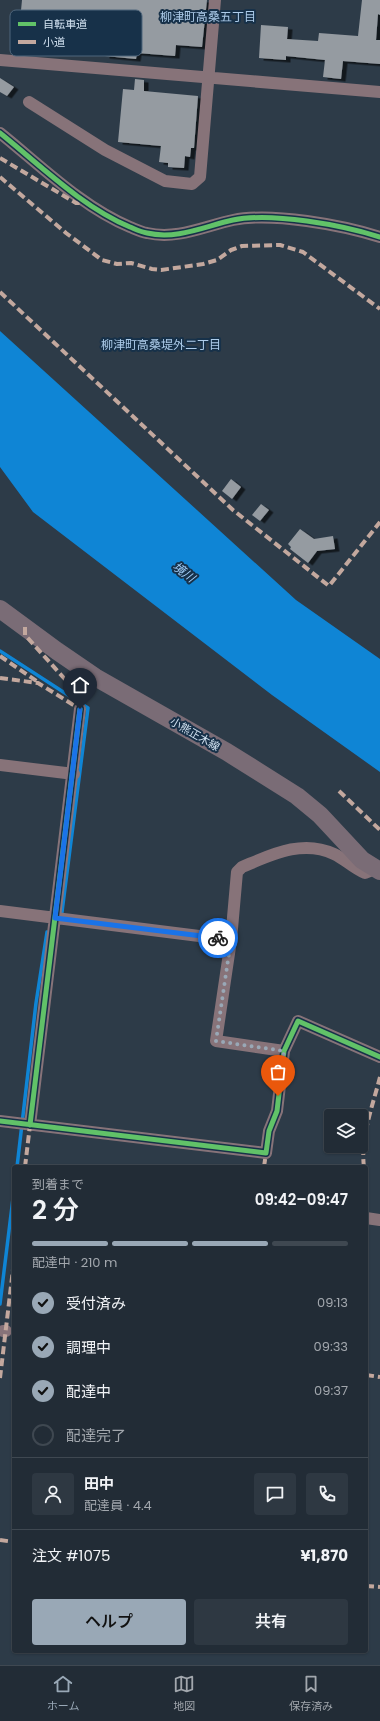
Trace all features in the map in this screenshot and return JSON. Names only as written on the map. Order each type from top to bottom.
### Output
[{"type":"main road","name":"小熊正木線","points":[[0,609],[95,677],[226,752],[296,796],[320,815],[362,860],[378,870]]},
{"type":"street","points":[[29,102],[105,150],[165,181],[192,184],[200,177],[215,0]]},
{"type":"street","points":[[0,60],[380,92]]},
{"type":"street","points":[[0,133],[87,203],[120,222],[147,233],[174,235],[202,230],[233,220],[254,217],[298,220],[358,230],[380,237]]},
{"type":"street","points":[[30,1125],[74,774],[80,709]]},
{"type":"street","points":[[0,765],[74,774]]},
{"type":"street","points":[[284,1051],[216,1041],[231,940],[237,872],[242,867],[293,848],[316,847],[340,857],[356,869],[365,873],[378,870]]},
{"type":"street","points":[[0,911],[231,940]]},
{"type":"street","points":[[0,1121],[266,1153],[269,1131],[277,1111],[284,1051],[298,1021],[380,1057]]},
{"type":"street","points":[[368,1218],[380,1220]]},
{"type":"water","name":"境川","points":[[0,331],[296,600],[380,659],[380,772],[272,695],[33,512],[0,467]]},
{"type":"building","points":[[22,0],[207,0],[202,47],[176,45],[175,56],[142,53],[142,10],[21,10]]},
{"type":"building","points":[[362,0],[380,0],[380,15],[378,14],[376,40],[380,40],[380,64],[343,61],[341,79],[323,77],[325,60],[286,56],[286,60],[259,58],[261,25],[288,27],[287,39],[318,41],[319,33],[358,36]]},
{"type":"building","points":[[105,56],[136,56],[136,59]]},
{"type":"building","points":[[0,78],[14,87],[7,96],[0,92]]},
{"type":"building","points":[[135,79],[144,80],[144,91],[198,96],[194,148],[191,148],[190,157],[185,156],[184,168],[168,167],[168,163],[159,162],[161,146],[118,142],[123,89],[134,90]]},
{"type":"building","points":[[231,479],[241,487],[232,499],[222,491]]},
{"type":"building","points":[[261,504],[269,510],[260,521],[252,515]]},
{"type":"building","points":[[300,529],[314,539],[333,536],[335,549],[317,551],[308,563],[290,549],[291,547],[288,544]]},
{"type":"waterway","points":[[0,651],[88,708],[62,912]]},
{"type":"waterway","points":[[17,1165],[36,1003],[47,932]]},
{"type":"waterway","points":[[0,1304],[12,1206]]},
{"type":"marked path","points":[[0,158],[76,203],[84,203]]},
{"type":"marked path","points":[[0,177],[66,233],[102,260],[117,264],[131,263],[161,270],[203,264],[217,260],[231,250],[242,246],[280,245],[303,252],[380,309]]},
{"type":"marked path","points":[[0,292],[233,510],[329,586],[380,522]]},
{"type":"marked path","points":[[25,627],[25,635],[82,698],[80,709]]},
{"type":"marked path","points":[[0,656],[38,682]]},
{"type":"marked path","points":[[0,678],[38,683],[80,709]]},
{"type":"marked path","points":[[339,791],[380,830]]},
{"type":"marked path","points":[[364,1165],[365,1133],[380,1077]]},
{"type":"marked path","points":[[25,1165],[30,1125]]},
{"type":"marked path","points":[[264,1165],[266,1153]]},
{"type":"marked path","points":[[0,1378],[12,1278]]},
{"type":"marked path","points":[[368,1375],[380,1377]]},
{"type":"marked path","points":[[0,1540],[12,1542]]},
{"type":"marked path","points":[[368,1586],[380,1587]]},
{"type":"cycle path","points":[[0,133],[78,197],[112,219],[145,233],[158,235],[180,234],[233,220],[267,218],[327,224],[380,237]]},
{"type":"cycle path","points":[[30,1125],[80,709]]},
{"type":"cycle path","points":[[0,1121],[266,1153],[269,1131],[277,1111],[284,1051],[298,1021],[380,1057]]},
{"type":"way so far","points":[[218,938],[231,940],[216,1041],[284,1051],[278,1096]]},
{"type":"district","name":"柳津町高桑五丁目","points":[[208,16]]},
{"type":"district","name":"柳津町高桑堤外二丁目","points":[[161,344]]},
{"type":"route","points":[[80,709],[74,774],[55,918],[218,938]]}]
